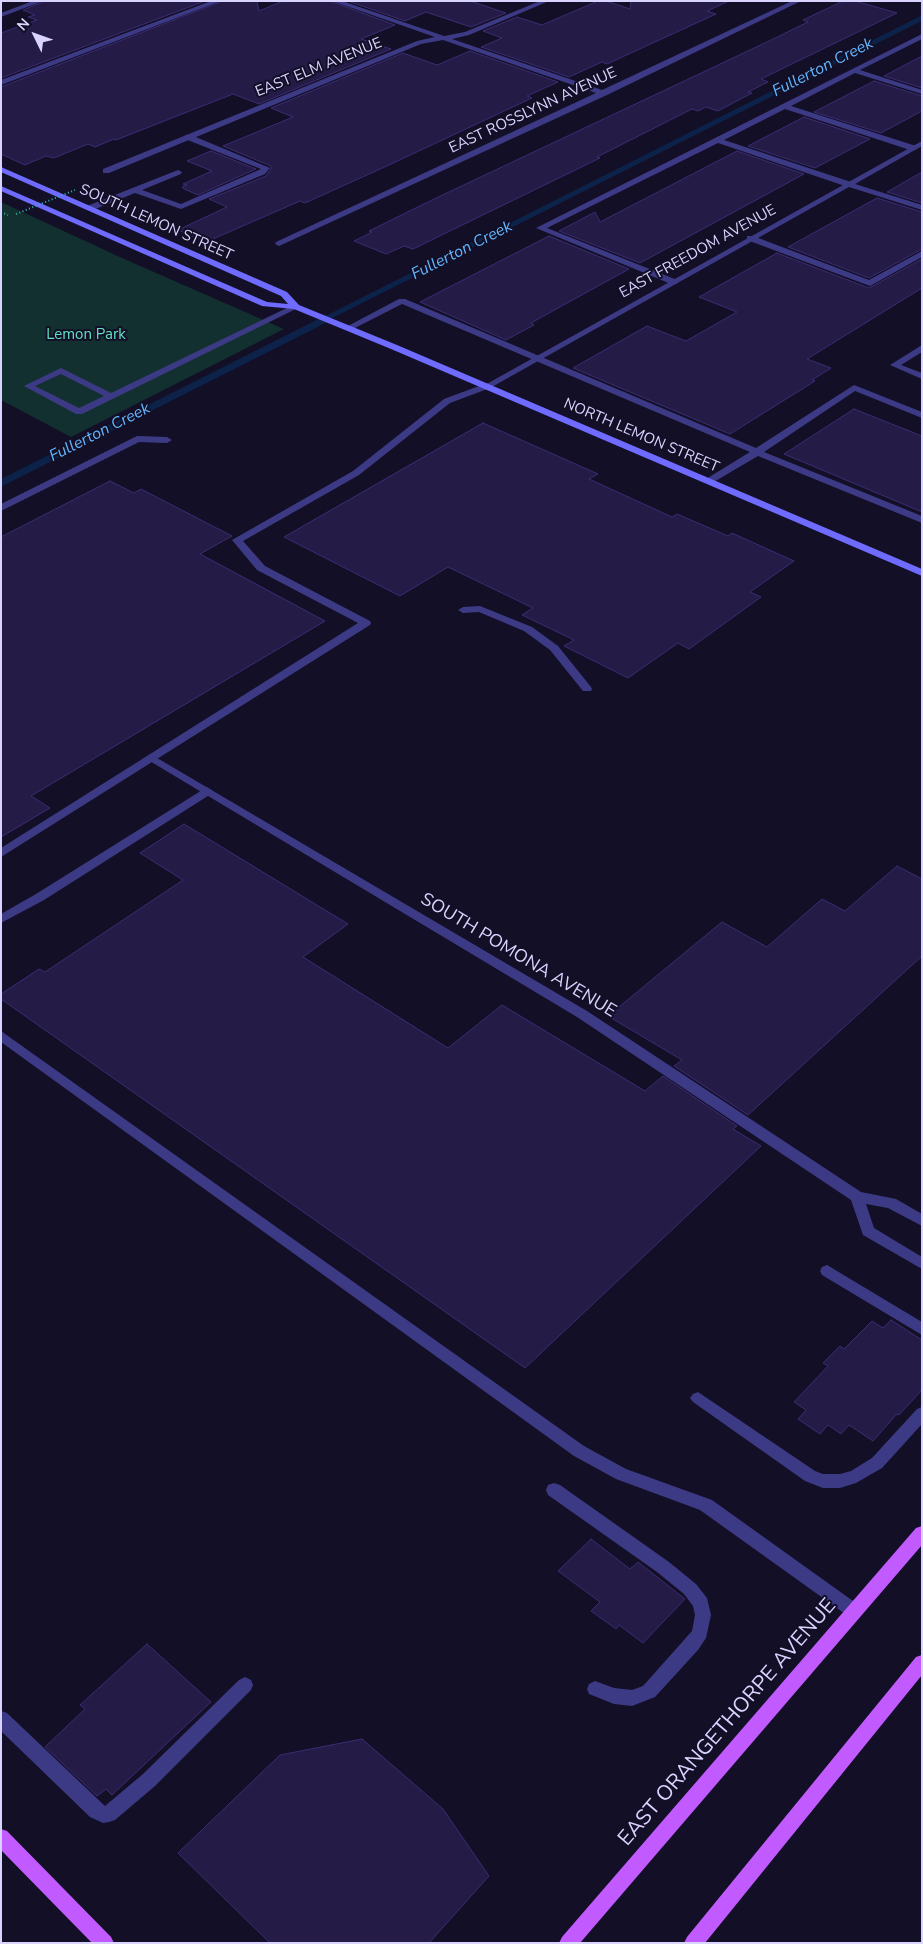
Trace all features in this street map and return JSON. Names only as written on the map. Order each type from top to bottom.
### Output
[{"type":"main road","name":"EAST ORANGETHORPE AVENUE","points":[[568,1943],[922,1533]]},
{"type":"main road","points":[[693,1943],[922,1662]]},
{"type":"main road","points":[[1,1837],[105,1943]]},
{"type":"street","points":[[1,15],[40,1]]},
{"type":"street","points":[[2,82],[218,1]]},
{"type":"street","points":[[335,1],[604,93]]},
{"type":"street","name":"EAST ELM AVENUE","points":[[106,171],[419,42],[467,34],[546,1]]},
{"type":"street","name":"EAST ROSSLYNN AVENUE","points":[[279,244],[798,1]]},
{"type":"street","points":[[674,282],[540,228],[718,141],[922,36]]},
{"type":"street","points":[[855,71],[922,92]]},
{"type":"street","points":[[785,107],[912,148]]},
{"type":"street","points":[[135,190],[181,208],[262,172],[266,168],[188,137]]},
{"type":"street","points":[[718,141],[922,208]]},
{"type":"street","name":"EAST FREEDOM AVENUE","points":[[152,758],[366,623],[261,568],[237,540],[356,473],[447,401],[487,386],[922,143]]},
{"type":"street","name":"SOUTH LEMON STREET","points":[[1,169],[284,294],[296,307]]},
{"type":"street","points":[[90,208],[178,172]]},
{"type":"street","name":"SOUTH LEMON STREET","points":[[1,188],[265,304],[296,307],[348,328]]},
{"type":"street","points":[[750,238],[870,283],[922,252]]},
{"type":"street","points":[[348,328],[402,301],[922,520]]},
{"type":"street","points":[[111,396],[61,371],[28,386],[79,412],[296,307]]},
{"type":"street","name":"NORTH LEMON STREET","points":[[348,328],[922,573]]},
{"type":"street","points":[[922,348],[894,365],[922,376]]},
{"type":"street","points":[[708,481],[757,452],[854,388],[922,415]]},
{"type":"street","points":[[1,508],[137,439],[167,440]]},
{"type":"street","points":[[463,610],[480,609],[528,629],[554,648],[587,689]]},
{"type":"street","points":[[1,854],[152,758]]},
{"type":"street","name":"SOUTH POMONA AVENUE","points":[[152,758],[582,1014],[857,1197],[890,1203],[922,1221]]},
{"type":"street","points":[[1,918],[40,897],[206,791]]},
{"type":"street","points":[[1,1035],[579,1451],[621,1474],[706,1505],[854,1611]]},
{"type":"street","points":[[857,1197],[868,1232],[922,1264]]},
{"type":"street","points":[[827,1271],[922,1329]]},
{"type":"street","points":[[698,1398],[810,1476],[823,1481],[840,1481],[856,1476],[878,1463],[922,1413]]},
{"type":"street","points":[[554,1490],[664,1567],[690,1589],[701,1603],[703,1615],[700,1632],[692,1645],[649,1692],[632,1698],[614,1696],[595,1689]]},
{"type":"street","points":[[1,1719],[103,1815],[109,1814],[149,1780],[244,1685]]},
{"type":"path","points":[[16,214],[75,190]]},
{"type":"path","points":[[1,212],[8,216]]},
{"type":"green space","name":"Lemon Park","points":[[1,202],[122,258],[284,329],[71,437],[1,400]]},
{"type":"building","points":[[45,1],[205,1],[1,78],[1,33],[37,20],[28,17],[35,15],[23,10]]},
{"type":"building","points":[[223,1],[257,1],[259,11],[283,1],[330,1],[395,25],[361,39],[391,49],[259,104],[233,94],[116,140],[114,139],[95,147],[88,144],[54,158],[46,156],[25,165],[1,154],[1,87]]},
{"type":"building","points":[[348,1],[470,1],[506,13],[471,27],[426,12],[405,21]]},
{"type":"building","points":[[598,1],[606,1],[630,9],[631,1],[729,1],[707,11],[716,14],[607,64],[602,62],[569,77],[481,47],[502,38],[483,31],[517,17],[542,25]]},
{"type":"building","points":[[843,1],[855,1],[897,13],[761,79],[768,82],[718,111],[706,107],[698,111],[692,109],[597,157],[600,158],[413,249],[404,246],[386,254],[354,241],[372,232],[369,231],[434,199],[808,22],[803,20]]},
{"type":"building","points":[[470,51],[558,82],[527,96],[532,98],[389,165],[305,203],[300,201],[206,242],[178,230],[227,207],[209,199],[266,176],[271,166],[223,146],[293,117],[271,108],[403,53],[437,65]]},
{"type":"building","points":[[922,56],[922,88],[884,76]]},
{"type":"building","points":[[874,81],[922,96],[922,111],[881,133],[814,112]]},
{"type":"building","points":[[804,117],[870,139],[815,168],[748,146]]},
{"type":"building","points":[[211,151],[256,169],[198,195],[184,189],[182,187],[187,185],[183,184],[212,171],[187,161]]},
{"type":"building","points":[[737,151],[804,174],[640,263],[559,231],[595,212],[600,222]]},
{"type":"building","points":[[922,172],[922,203],[887,192]]},
{"type":"building","points":[[877,198],[922,212],[922,249],[869,278],[788,247]]},
{"type":"building","points":[[549,236],[629,269],[531,323],[534,325],[506,340],[420,302]]},
{"type":"building","points":[[777,253],[869,288],[922,259],[922,288],[807,359],[831,368],[812,380],[815,381],[730,434],[573,368],[647,326],[686,341],[737,312],[699,297]]},
{"type":"building","points":[[854,409],[922,436],[922,512],[784,454]]},
{"type":"building","points":[[483,423],[598,474],[589,479],[672,517],[677,514],[728,536],[732,533],[794,561],[750,592],[761,597],[689,649],[678,643],[628,678],[564,646],[574,640],[522,615],[533,608],[448,567],[400,596],[284,537]]},
{"type":"building","points":[[110,481],[134,493],[141,489],[232,536],[200,554],[325,621],[31,796],[50,808],[1,837],[1,537]]},
{"type":"building","points":[[184,824],[348,924],[303,957],[448,1048],[502,1005],[645,1091],[663,1076],[737,1126],[733,1129],[761,1146],[525,1368],[1,999],[1,994],[39,969],[45,972],[183,880],[140,853]]},
{"type":"building","points":[[897,866],[922,879],[922,956],[748,1115],[674,1066],[682,1060],[608,1016],[722,922],[767,947],[822,899],[845,911]]},
{"type":"building","points":[[891,1320],[922,1340],[922,1390],[899,1415],[897,1414],[873,1441],[849,1425],[841,1434],[828,1425],[820,1434],[798,1419],[806,1410],[794,1402],[828,1366],[823,1363],[840,1346],[844,1349],[872,1321],[883,1328]]},
{"type":"building","points":[[591,1539],[630,1569],[638,1562],[685,1599],[643,1643],[619,1625],[616,1629],[591,1611],[600,1602],[558,1571]]},
{"type":"building","points":[[147,1644],[211,1702],[112,1795],[106,1789],[97,1796],[45,1747],[85,1709],[80,1705]]},
{"type":"building","points":[[362,1739],[443,1809],[489,1876],[429,1943],[270,1943],[178,1853],[280,1755]]},
{"type":"waterway","name":"Fullerton Creek","points":[[323,320],[922,18]]},
{"type":"waterway","name":"Fullerton Creek","points":[[1,483],[326,319]]}]
